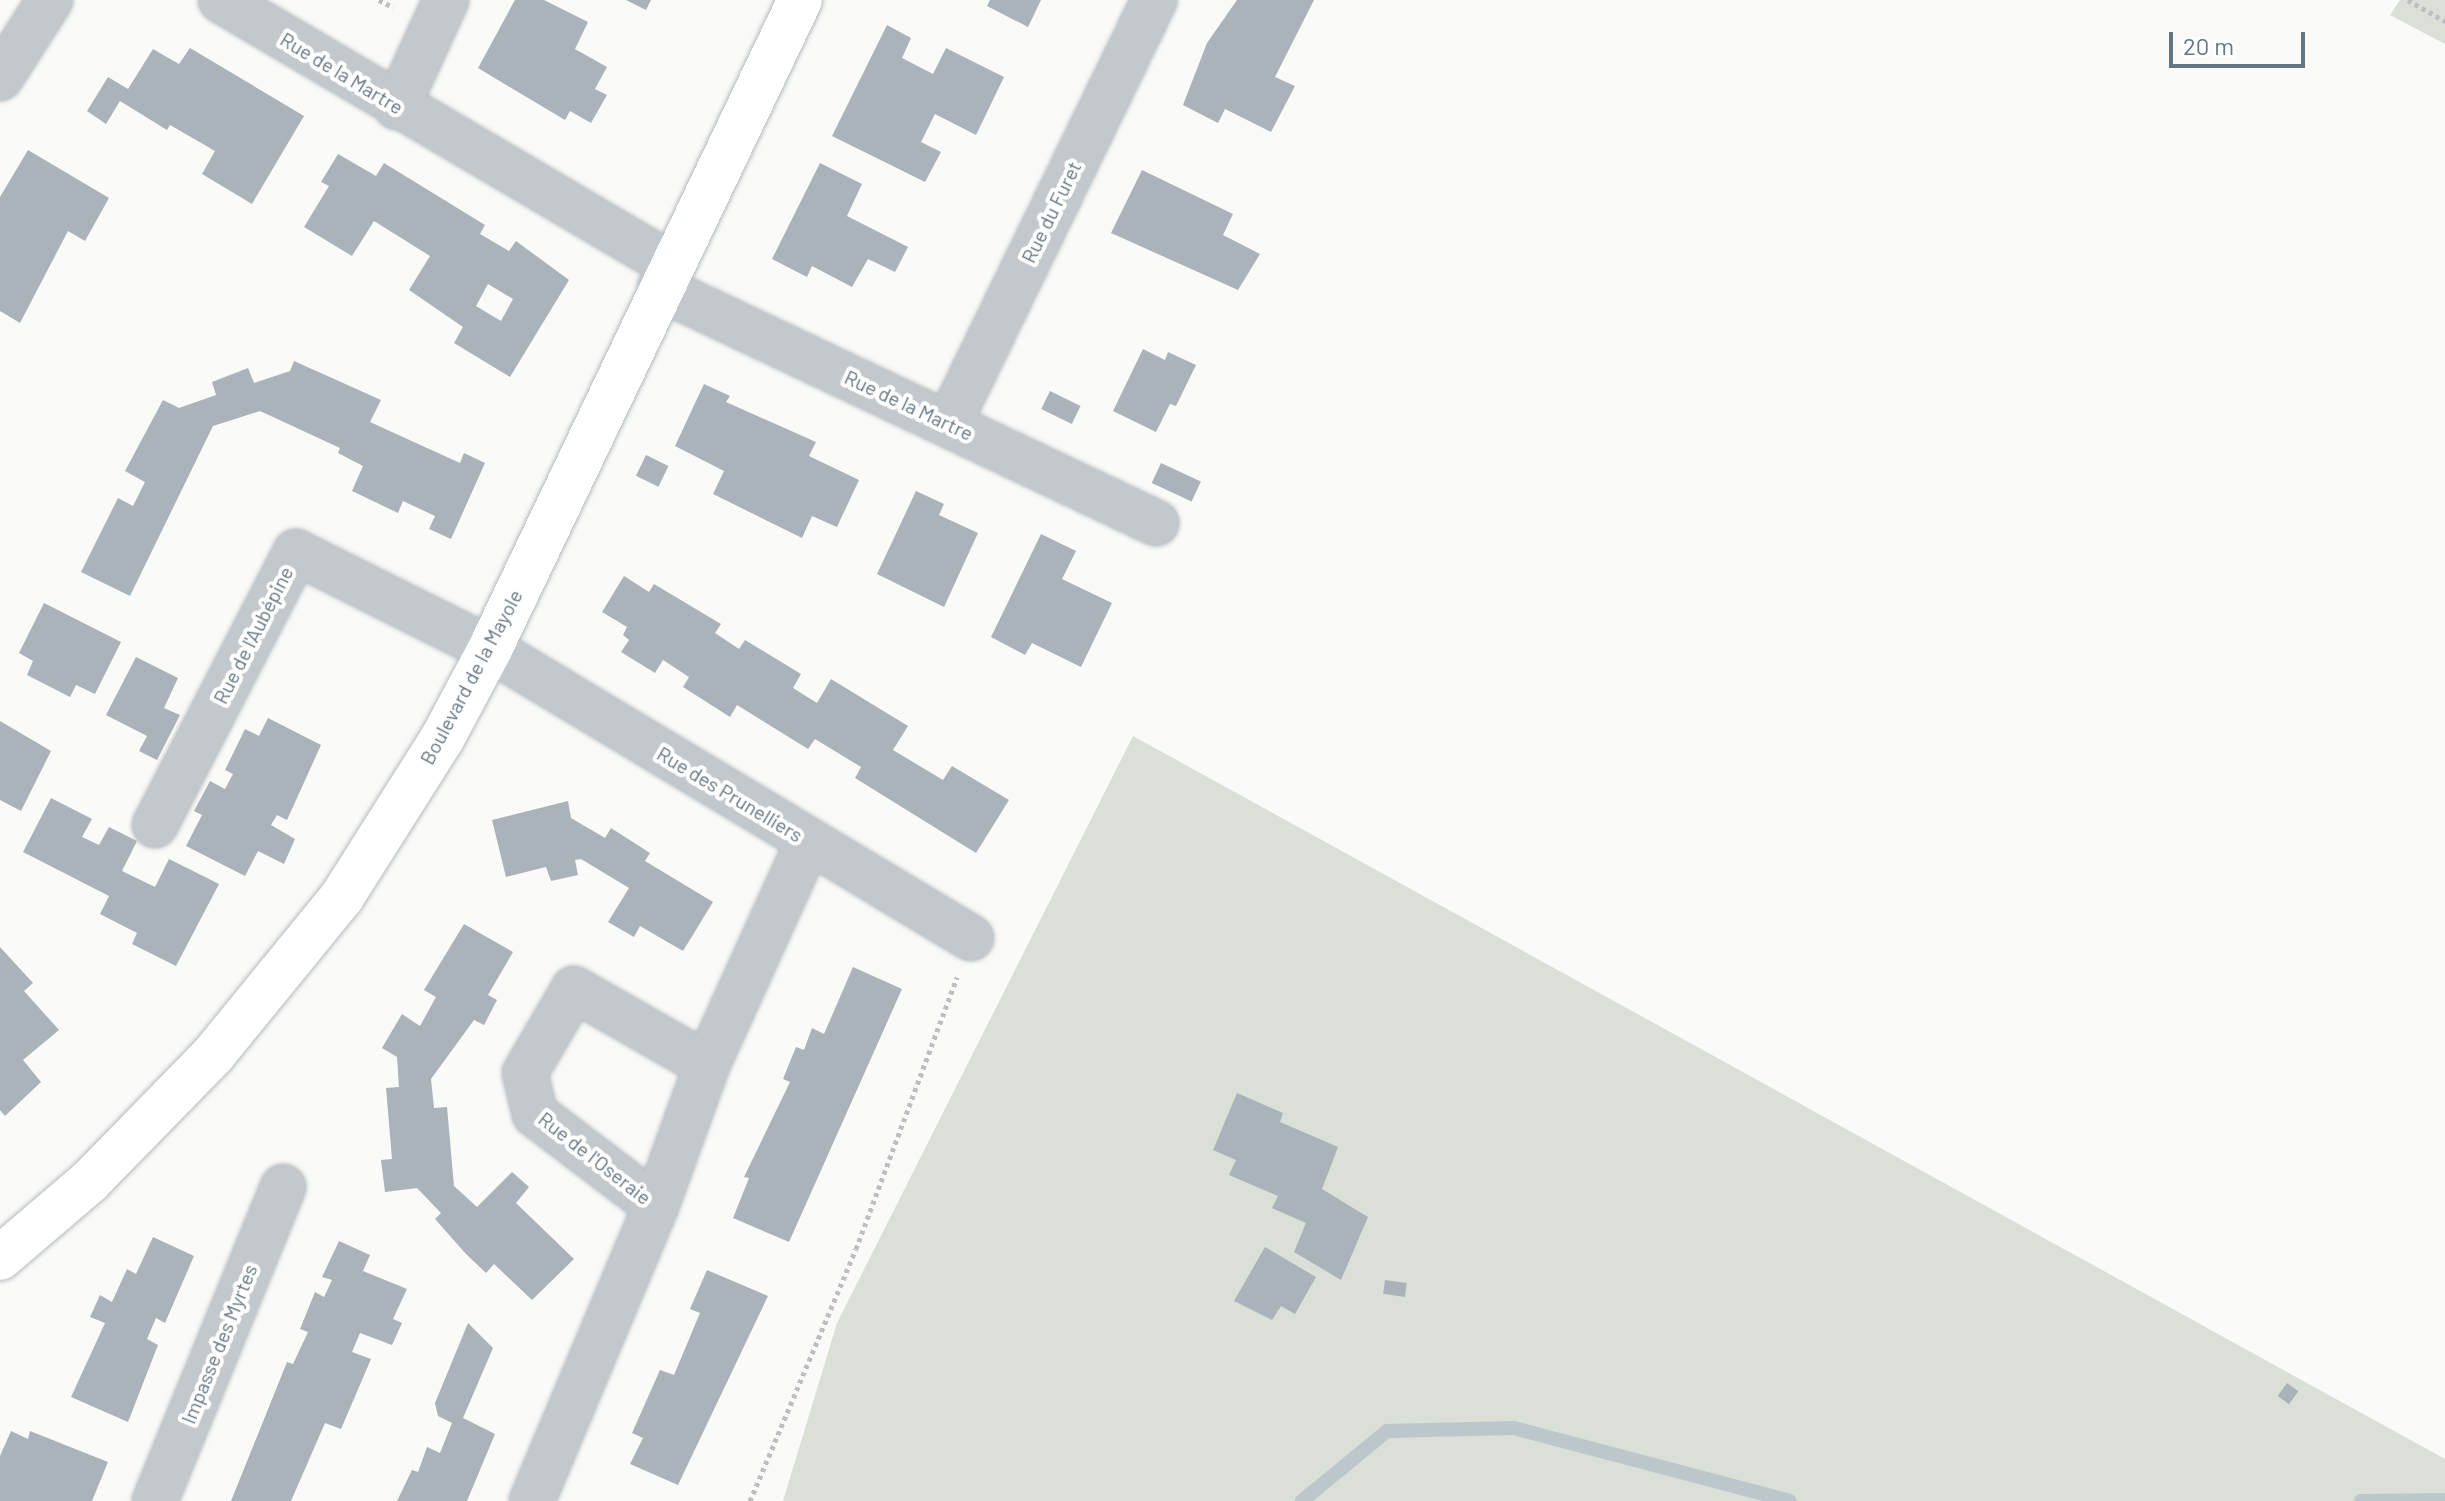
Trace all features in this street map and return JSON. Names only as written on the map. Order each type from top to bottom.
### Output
[{"type":"main road","name":"Boulevard de la Mayole","points":[[0,1258],[90,1181],[213,1055],[332,909],[442,739],[490,649],[800,0]]},
{"type":"street","points":[[0,78],[50,0]]},
{"type":"street","name":"Rue de la Martre","points":[[221,0],[666,276],[949,423],[1156,523]]},
{"type":"street","points":[[397,107],[446,0]]},
{"type":"street","name":"Rue du Furet","points":[[949,423],[1154,0]]},
{"type":"street","name":"Rue de l'Aubépine","points":[[155,825],[296,552],[490,649]]},
{"type":"street","name":"Rue des Prunelliers","points":[[490,649],[971,938]]},
{"type":"street","name":"Rue de l'Oseraie","points":[[532,1501],[656,1206],[707,1065],[808,842]]},
{"type":"street","name":"Rue de l'Oseraie","points":[[656,1206],[535,1114],[525,1073],[574,989],[707,1065]]},
{"type":"street","name":"Impasse des Myrtes","points":[[155,1501],[283,1187]]},
{"type":"path","points":[[2408,0],[2445,21]]},
{"type":"path","points":[[750,1501],[856,1249],[971,938]]},
{"type":"shaded area","points":[[2400,0],[2445,0],[2445,44],[2390,15]]},
{"type":"shaded area","points":[[1133,736],[2445,1459],[2445,1501],[783,1501],[837,1323]]},
{"type":"building","points":[[515,0],[544,0],[588,22],[575,49],[607,67],[595,89],[607,95],[591,123],[570,111],[565,120],[478,68]]},
{"type":"building","points":[[626,0],[651,0],[646,10]]},
{"type":"building","points":[[990,0],[1041,0],[1028,27],[987,6]]},
{"type":"building","points":[[1237,0],[1314,0],[1275,77],[1295,86],[1271,132],[1225,109],[1218,123],[1183,105],[1207,43]]},
{"type":"building","points":[[887,25],[911,38],[902,58],[933,74],[946,48],[1004,77],[976,135],[935,114],[921,142],[941,152],[925,182],[832,136]]},
{"type":"building","points":[[190,48],[304,116],[252,204],[202,174],[215,151],[170,125],[167,130],[120,101],[106,124],[87,111],[108,77],[128,89],[153,49],[179,64]]},
{"type":"building","points":[[28,150],[109,198],[85,241],[68,231],[20,323],[0,311],[0,197]]},
{"type":"building","points":[[338,154],[376,176],[384,163],[485,225],[480,234],[509,251],[516,241],[569,280],[510,377],[454,343],[463,327],[409,290],[430,256],[374,221],[352,256],[304,227],[329,186],[321,182]],"holes":[[[488,284],[513,299],[501,321],[476,306]]]},
{"type":"building","points":[[820,163],[862,184],[847,216],[908,247],[895,272],[868,259],[852,287],[812,266],[807,277],[772,259]]},
{"type":"building","points":[[1142,170],[1233,214],[1223,235],[1260,254],[1238,290],[1111,233]]},
{"type":"building","points":[[1143,349],[1165,360],[1168,352],[1196,365],[1176,406],[1170,404],[1156,432],[1113,411]]},
{"type":"building","points":[[294,361],[381,400],[370,422],[460,463],[464,453],[485,463],[451,539],[429,529],[435,516],[403,501],[398,513],[352,491],[363,466],[338,453],[340,448],[260,411],[213,426],[130,596],[81,572],[118,498],[133,506],[145,482],[125,471],[163,400],[179,408],[216,395],[212,382],[248,368],[254,383],[290,371]]},
{"type":"building","points":[[704,384],[730,396],[726,402],[816,442],[809,456],[859,480],[837,527],[812,516],[802,538],[713,494],[724,471],[675,446]]},
{"type":"building","points":[[1050,391],[1081,406],[1072,424],[1041,409]]},
{"type":"building","points":[[646,455],[668,466],[658,487],[636,476]]},
{"type":"building","points":[[1161,463],[1201,482],[1192,502],[1152,483]]},
{"type":"building","points":[[916,491],[944,504],[939,515],[978,533],[944,607],[877,574]]},
{"type":"building","points":[[1041,534],[1076,551],[1062,579],[1112,603],[1081,667],[1032,643],[1025,655],[991,637]]},
{"type":"building","points":[[624,576],[649,592],[654,584],[721,624],[715,633],[739,649],[745,640],[801,674],[793,688],[817,703],[831,679],[908,726],[893,750],[943,780],[952,766],[1009,800],[976,853],[855,778],[861,767],[815,739],[808,749],[737,705],[730,717],[683,687],[689,677],[663,660],[655,673],[621,652],[629,640],[623,635],[627,627],[602,612]]},
{"type":"building","points":[[44,603],[121,642],[95,694],[76,685],[70,697],[27,675],[33,661],[19,653]]},
{"type":"building","points":[[136,657],[178,678],[164,708],[180,715],[157,760],[139,751],[147,736],[106,715]]},
{"type":"building","points":[[268,718],[321,745],[287,820],[277,815],[271,825],[295,839],[284,864],[258,851],[245,876],[186,846],[202,815],[194,811],[210,781],[225,789],[233,774],[225,770],[245,729],[259,736]]},
{"type":"building","points":[[0,721],[51,751],[21,811],[0,800]]},
{"type":"building","points":[[51,798],[92,819],[82,837],[99,845],[109,827],[137,841],[122,871],[155,887],[169,859],[219,884],[176,966],[132,944],[137,933],[100,914],[109,896],[23,852]]},
{"type":"building","points":[[568,801],[571,818],[605,838],[611,828],[650,853],[645,861],[713,902],[683,951],[640,926],[634,937],[608,922],[629,888],[581,859],[575,860],[578,875],[551,881],[546,867],[506,877],[492,820]]},
{"type":"building","points":[[464,924],[513,952],[488,995],[497,1000],[484,1025],[474,1020],[431,1079],[434,1108],[447,1107],[454,1186],[477,1207],[512,1172],[529,1187],[516,1203],[574,1259],[532,1300],[494,1264],[486,1273],[466,1254],[435,1219],[441,1213],[417,1188],[385,1192],[381,1160],[392,1159],[386,1088],[399,1087],[397,1057],[382,1048],[402,1014],[420,1026],[436,997],[424,990]]},
{"type":"building","points":[[0,947],[33,983],[24,991],[59,1030],[23,1060],[41,1082],[5,1116],[0,1110]]},
{"type":"building","points":[[853,967],[902,989],[789,1242],[733,1218],[749,1178],[744,1177],[790,1082],[783,1079],[796,1047],[804,1050],[812,1028],[824,1034]]},
{"type":"building","points":[[1237,1093],[1283,1113],[1280,1122],[1338,1147],[1322,1189],[1368,1217],[1341,1280],[1294,1252],[1306,1223],[1272,1208],[1278,1196],[1229,1175],[1236,1160],[1213,1150]]},
{"type":"building","points":[[153,1237],[194,1256],[165,1323],[156,1318],[147,1339],[158,1345],[128,1422],[71,1397],[105,1323],[90,1317],[100,1295],[112,1302],[127,1269],[136,1274]]},
{"type":"building","points":[[339,1241],[370,1255],[363,1271],[407,1289],[393,1319],[402,1323],[392,1345],[360,1333],[352,1352],[371,1359],[341,1429],[325,1423],[291,1501],[231,1501],[287,1362],[293,1364],[308,1332],[300,1329],[315,1292],[324,1297],[332,1280],[322,1277]]},
{"type":"building","points":[[1265,1247],[1316,1277],[1295,1314],[1281,1306],[1272,1320],[1234,1301]]},
{"type":"building","points":[[707,1270],[768,1296],[678,1485],[630,1464],[643,1438],[632,1433],[660,1370],[674,1375],[700,1313],[690,1309]]},
{"type":"building","points":[[1385,1280],[1407,1283],[1405,1297],[1383,1294]]},
{"type":"building","points":[[468,1323],[493,1348],[463,1418],[495,1434],[467,1501],[397,1501],[412,1470],[418,1472],[427,1447],[440,1453],[452,1423],[438,1416],[435,1403]]},
{"type":"building","points":[[2287,1383],[2298,1391],[2289,1404],[2278,1396]]},
{"type":"building","points":[[11,1431],[28,1439],[30,1431],[108,1462],[92,1501],[0,1501],[0,1456]]},
{"type":"waterway","points":[[1302,1501],[1387,1431],[1514,1428],[1790,1501]]},
{"type":"waterway","points":[[2361,1501],[2445,1500]]}]
